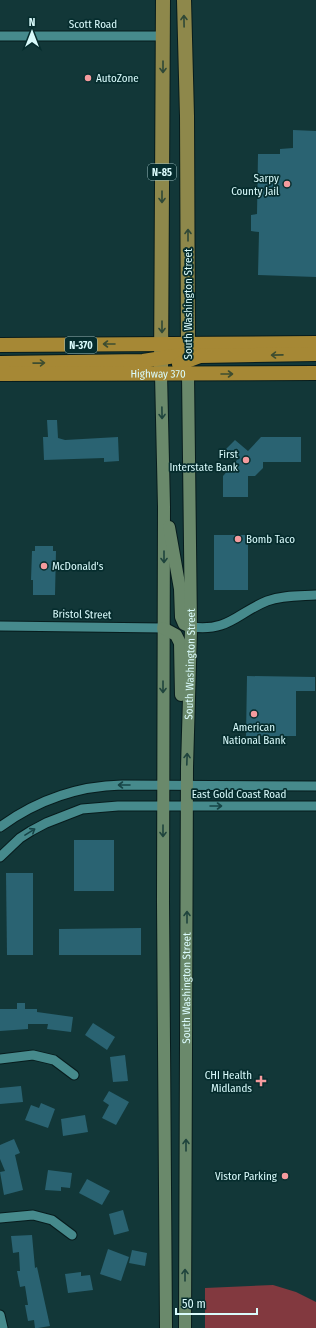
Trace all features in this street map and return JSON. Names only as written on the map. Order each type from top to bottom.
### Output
[{"type":"highway","name":"Highway 370","points":[[0,374],[162,374],[188,358],[316,343]]},
{"type":"highway","name":"Highway 370","points":[[0,345],[162,344],[188,358],[316,372]]},
{"type":"highway","points":[[0,363],[117,362],[200,356],[316,354]]},
{"type":"main road","name":"South Washington Street","points":[[163,0],[162,374],[164,507],[163,805],[166,1328]]},
{"type":"main road","name":"South Washington Street","points":[[184,0],[187,124],[191,627],[187,785],[185,1328]]},
{"type":"main road","points":[[164,507],[180,589],[181,617],[184,624],[191,627]]},
{"type":"main road","points":[[163,628],[176,635],[180,643],[181,719],[188,730]]},
{"type":"street","name":"Scott Road","points":[[0,36],[163,36]]},
{"type":"street","points":[[191,627],[209,628],[227,624],[260,604],[277,598],[286,596],[316,595]]},
{"type":"street","name":"Bristol Street","points":[[0,626],[163,628]]},
{"type":"street","name":"East Gold Coast Road","points":[[0,828],[15,816],[58,796],[77,790],[105,785],[316,786]]},
{"type":"street","name":"East Gold Coast Road","points":[[0,857],[20,838],[46,822],[64,815],[99,807],[163,805],[316,806]]},
{"type":"street","points":[[0,1059],[33,1055],[54,1060],[74,1075]]},
{"type":"street","points":[[0,1218],[33,1215],[52,1220],[72,1235]]},
{"type":"street","points":[[0,1315],[3,1328]]},
{"type":"shaded area","points":[[273,1285],[296,1292],[316,1302],[316,1328],[205,1328],[205,1288]]},
{"type":"building","name":"Sarpy County Jail","points":[[293,130],[316,131],[316,277],[258,275],[259,232],[251,231],[251,215],[257,214],[258,154],[280,154],[280,149],[293,148]]},
{"type":"building","points":[[47,420],[57,420],[58,438],[65,440],[118,437],[119,461],[104,462],[104,458],[44,460],[43,437],[48,437]]},
{"type":"building","points":[[261,437],[301,437],[301,462],[263,462],[263,468],[255,476],[248,476],[248,497],[223,497],[223,476],[237,460],[226,449],[235,440],[248,451]]},
{"type":"building","points":[[214,535],[248,535],[248,590],[214,590]]},
{"type":"building","name":"McDonald's","points":[[35,546],[53,546],[53,551],[56,551],[55,595],[33,595],[33,580],[31,580],[32,551],[35,551]]},
{"type":"building","points":[[247,676],[315,677],[315,691],[296,691],[296,736],[246,736]]},
{"type":"building","points":[[74,840],[114,840],[114,891],[74,891]]},
{"type":"building","points":[[6,873],[33,873],[33,955],[7,955]]},
{"type":"building","points":[[141,928],[141,955],[59,955],[59,929]]},
{"type":"building","points":[[17,1003],[25,1003],[25,1009],[37,1009],[37,1012],[73,1017],[71,1032],[47,1029],[48,1024],[28,1024],[28,1029],[0,1031],[0,1009],[17,1009]]},
{"type":"building","points":[[93,1023],[115,1037],[107,1050],[85,1035]]},
{"type":"building","points":[[125,1055],[128,1081],[113,1082],[110,1057]]},
{"type":"building","points":[[21,1086],[23,1102],[0,1104],[0,1088]]},
{"type":"building","points":[[109,1091],[129,1102],[116,1125],[102,1118],[109,1105],[103,1101]]},
{"type":"building","points":[[41,1103],[55,1109],[48,1128],[25,1120],[31,1105],[39,1108]]},
{"type":"building","points":[[85,1115],[88,1132],[63,1136],[61,1119]]},
{"type":"building","points":[[14,1139],[20,1153],[15,1155],[23,1190],[4,1195],[0,1172],[5,1171],[0,1159],[0,1145]]},
{"type":"building","points":[[48,1170],[72,1173],[70,1188],[61,1187],[61,1191],[45,1190]]},
{"type":"building","points":[[87,1179],[110,1191],[102,1205],[79,1193]]},
{"type":"building","points":[[123,1210],[129,1231],[114,1235],[109,1214]]},
{"type":"building","points":[[32,1235],[35,1268],[37,1267],[50,1326],[38,1328],[35,1328],[34,1320],[28,1321],[25,1305],[28,1305],[25,1286],[20,1287],[17,1271],[20,1271],[19,1252],[13,1253],[11,1236]]},
{"type":"building","points":[[108,1249],[129,1257],[121,1281],[100,1274]]},
{"type":"building","points":[[132,1250],[147,1253],[145,1266],[129,1263]]},
{"type":"building","points":[[81,1272],[81,1276],[90,1275],[93,1290],[68,1293],[65,1274]]},
{"type":"place","name":"AutoZone","points":[[88,78]]},
{"type":"place","name":"Sarpy County Jail","points":[[287,184]]},
{"type":"place","name":"First Interstate Bank","points":[[246,460]]},
{"type":"place","name":"Bomb Taco","points":[[238,539]]},
{"type":"place","name":"McDonald's","points":[[44,566]]},
{"type":"place","name":"American National Bank","points":[[254,714]]},
{"type":"place","name":"CHI Health Midlands","points":[[261,1081]]},
{"type":"place","name":"Vistor Parking","points":[[285,1176]]}]
